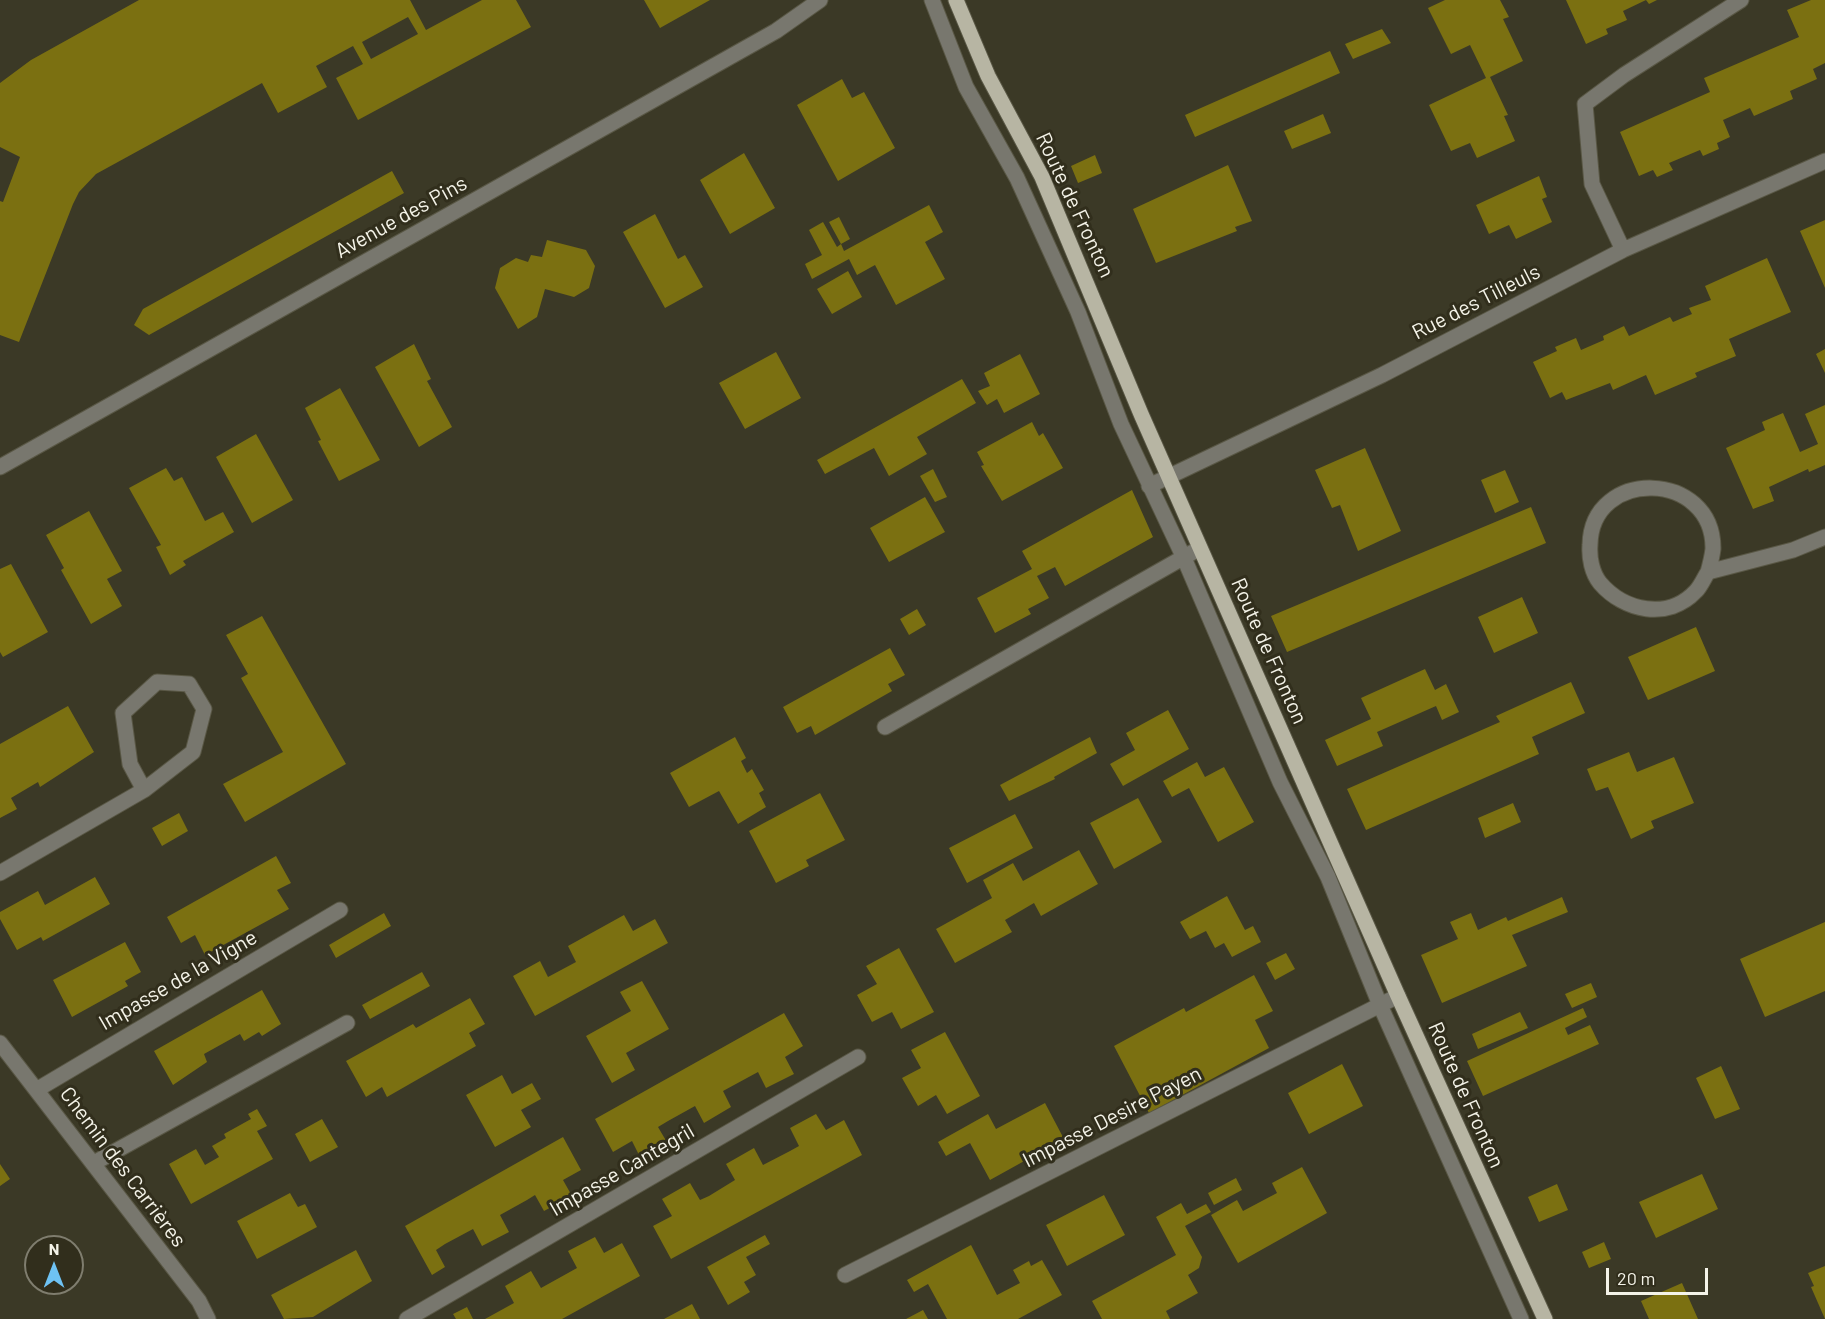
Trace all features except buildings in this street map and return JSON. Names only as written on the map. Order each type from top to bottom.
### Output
[{"type":"main road","name":"Route de Fronton","points":[[956,0],[988,76],[1042,177],[1169,476],[1398,996],[1545,1319]]},
{"type":"street","name":"Avenue des Pins","points":[[0,467],[776,31],[801,5],[820,0]]},
{"type":"street","points":[[932,0],[966,87],[1017,178],[1078,312],[1120,424],[1184,558],[1280,782],[1328,877],[1380,1005],[1521,1319]]},
{"type":"street","points":[[1623,250],[1592,184],[1585,104],[1624,75],[1741,0]]},
{"type":"street","name":"Rue des Tilleuls","points":[[1149,486],[1382,375],[1623,250],[1825,161]]},
{"type":"street","points":[[1708,572],[1713,550],[1709,527],[1697,507],[1680,493],[1658,487],[1635,489],[1614,498],[1599,515],[1590,536],[1590,559],[1598,580],[1613,597],[1633,608],[1656,610],[1677,604],[1696,591],[1708,572],[1793,550],[1825,537]]},
{"type":"street","points":[[885,727],[1201,548]]},
{"type":"street","points":[[0,873],[144,790],[193,752],[204,709],[189,684],[157,682],[123,713],[130,764],[144,790]]},
{"type":"street","name":"Impasse de la Vigne","points":[[38,1089],[340,910]]},
{"type":"street","name":"Impasse Desire Payen","points":[[845,1275],[1398,996]]},
{"type":"street","points":[[94,1163],[347,1023]]},
{"type":"street","name":"Chemin des Carrières","points":[[0,1043],[38,1089],[199,1302],[208,1319]]},
{"type":"street","name":"Impasse Cantegril","points":[[407,1319],[858,1057]]}]
